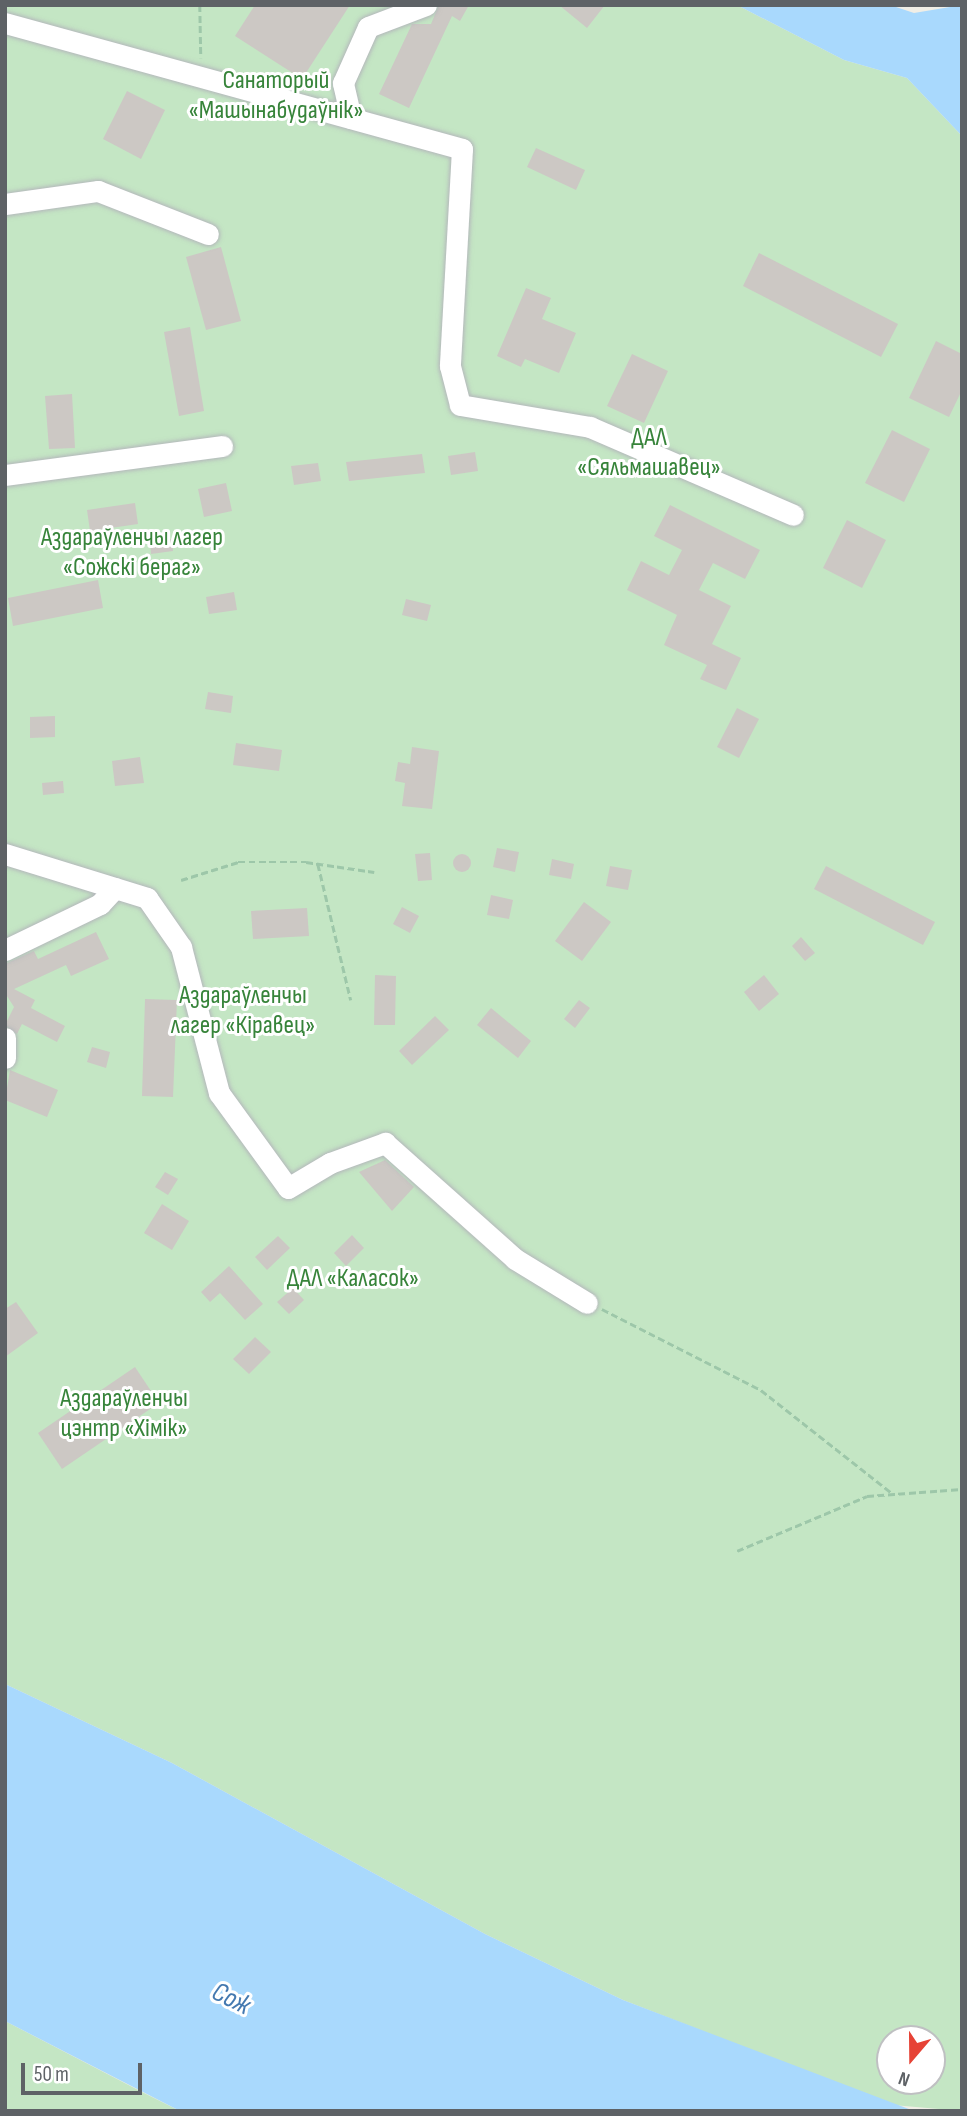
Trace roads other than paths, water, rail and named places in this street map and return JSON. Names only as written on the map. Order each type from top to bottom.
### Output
[{"type":"street","points":[[352,118],[343,83],[368,27],[426,5]]},
{"type":"street","points":[[5,23],[462,149],[450,366],[460,405],[590,427],[793,515]]},
{"type":"street","points":[[5,204],[98,191],[208,234]]},
{"type":"street","points":[[5,475],[222,446]]},
{"type":"street","points":[[5,854],[148,898],[181,947],[219,1093],[288,1188],[330,1163],[385,1143],[515,1259],[587,1303]]},
{"type":"street","points":[[5,950],[100,904],[114,888]]},
{"type":"water","points":[[737,5],[890,5],[914,13],[962,5],[962,136],[907,78],[844,60]]},
{"type":"water","name":"Сож","points":[[5,1684],[172,1763],[485,1934],[623,2000],[914,2111],[180,2111],[5,2021]]},
{"type":"park label","name":"Санаторый «Машынабудаўнік»","points":[[276,96]]},
{"type":"park label","name":"ДАЛ «Сяльмашавец»","points":[[649,453]]},
{"type":"park label","name":"Аздараўленчы лагер «Сожскі бераг»","points":[[132,553]]},
{"type":"park label","name":"Аздараўленчы лагер «Кіравец»","points":[[243,1011]]},
{"type":"park label","name":"ДАЛ «Каласок»","points":[[353,1279]]},
{"type":"park label","name":"Аздараўленчы цэнтр «Хімік»","points":[[124,1414]]}]
